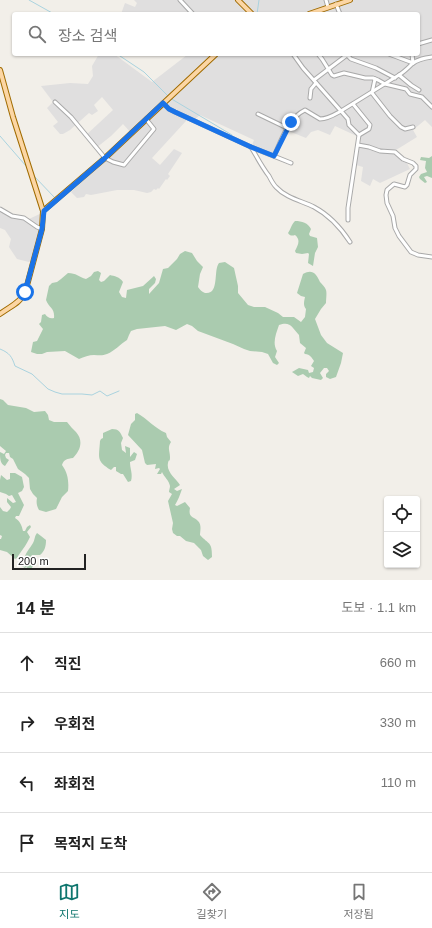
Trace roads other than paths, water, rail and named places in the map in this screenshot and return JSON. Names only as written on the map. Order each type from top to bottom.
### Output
[{"type":"main road","points":[[238,0],[250,12]]},
{"type":"main road","points":[[314,12],[350,0]]},
{"type":"main road","points":[[44,211],[105,158],[214,56]]},
{"type":"main road","points":[[0,70],[18,132],[44,211],[42,229],[25,292],[20,300],[0,314]]},
{"type":"street","points":[[180,0],[191,12]]},
{"type":"street","points":[[326,0],[328,7]]},
{"type":"street","points":[[336,4],[339,12]]},
{"type":"street","points":[[420,43],[432,40]]},
{"type":"street","points":[[294,56],[341,111],[348,120],[349,125],[359,135]]},
{"type":"street","points":[[320,56],[328,70],[334,76],[344,73],[376,79],[385,84],[406,89],[410,94],[422,97],[432,108]]},
{"type":"street","points":[[310,98],[311,89],[315,82],[345,56]]},
{"type":"street","points":[[349,56],[351,59],[376,68],[395,78]]},
{"type":"street","points":[[394,56],[413,63]]},
{"type":"street","points":[[412,56],[413,63]]},
{"type":"street","points":[[274,156],[291,122],[302,111],[305,110],[320,119],[332,116],[406,71],[413,63],[432,57]]},
{"type":"street","points":[[399,75],[418,90]]},
{"type":"street","points":[[372,92],[376,79]]},
{"type":"street","points":[[372,92],[390,116],[401,127],[406,129],[413,127]]},
{"type":"street","points":[[55,102],[71,117],[105,158],[124,165],[154,129],[146,119]]},
{"type":"street","points":[[163,103],[175,112],[251,147],[291,163]]},
{"type":"street","points":[[353,104],[370,125],[369,129],[359,135]]},
{"type":"street","points":[[258,114],[288,128]]},
{"type":"street","points":[[348,220],[348,208],[359,135]]},
{"type":"street","points":[[358,145],[369,146],[380,151],[395,152],[403,159],[413,163],[416,166],[416,169],[410,175],[407,185],[404,187],[394,184],[387,190],[387,203],[393,216],[395,228],[411,252],[418,255],[432,257]]},
{"type":"street","points":[[251,147],[276,187],[285,194],[321,211],[335,223],[350,242]]},
{"type":"street","points":[[0,209],[12,216],[24,218],[42,229]]},
{"type":"waterway","points":[[29,0],[50,12]]},
{"type":"waterway","points":[[257,12],[259,0]]},
{"type":"waterway","points":[[120,56],[144,72],[168,96]]},
{"type":"waterway","points":[[170,98],[232,135]]},
{"type":"waterway","points":[[0,136],[26,166]]},
{"type":"waterway","points":[[34,176],[55,198]]},
{"type":"waterway","points":[[0,349],[10,356],[15,366],[32,374],[48,389],[55,392],[62,394],[92,395],[100,391],[107,396],[119,391]]}]
